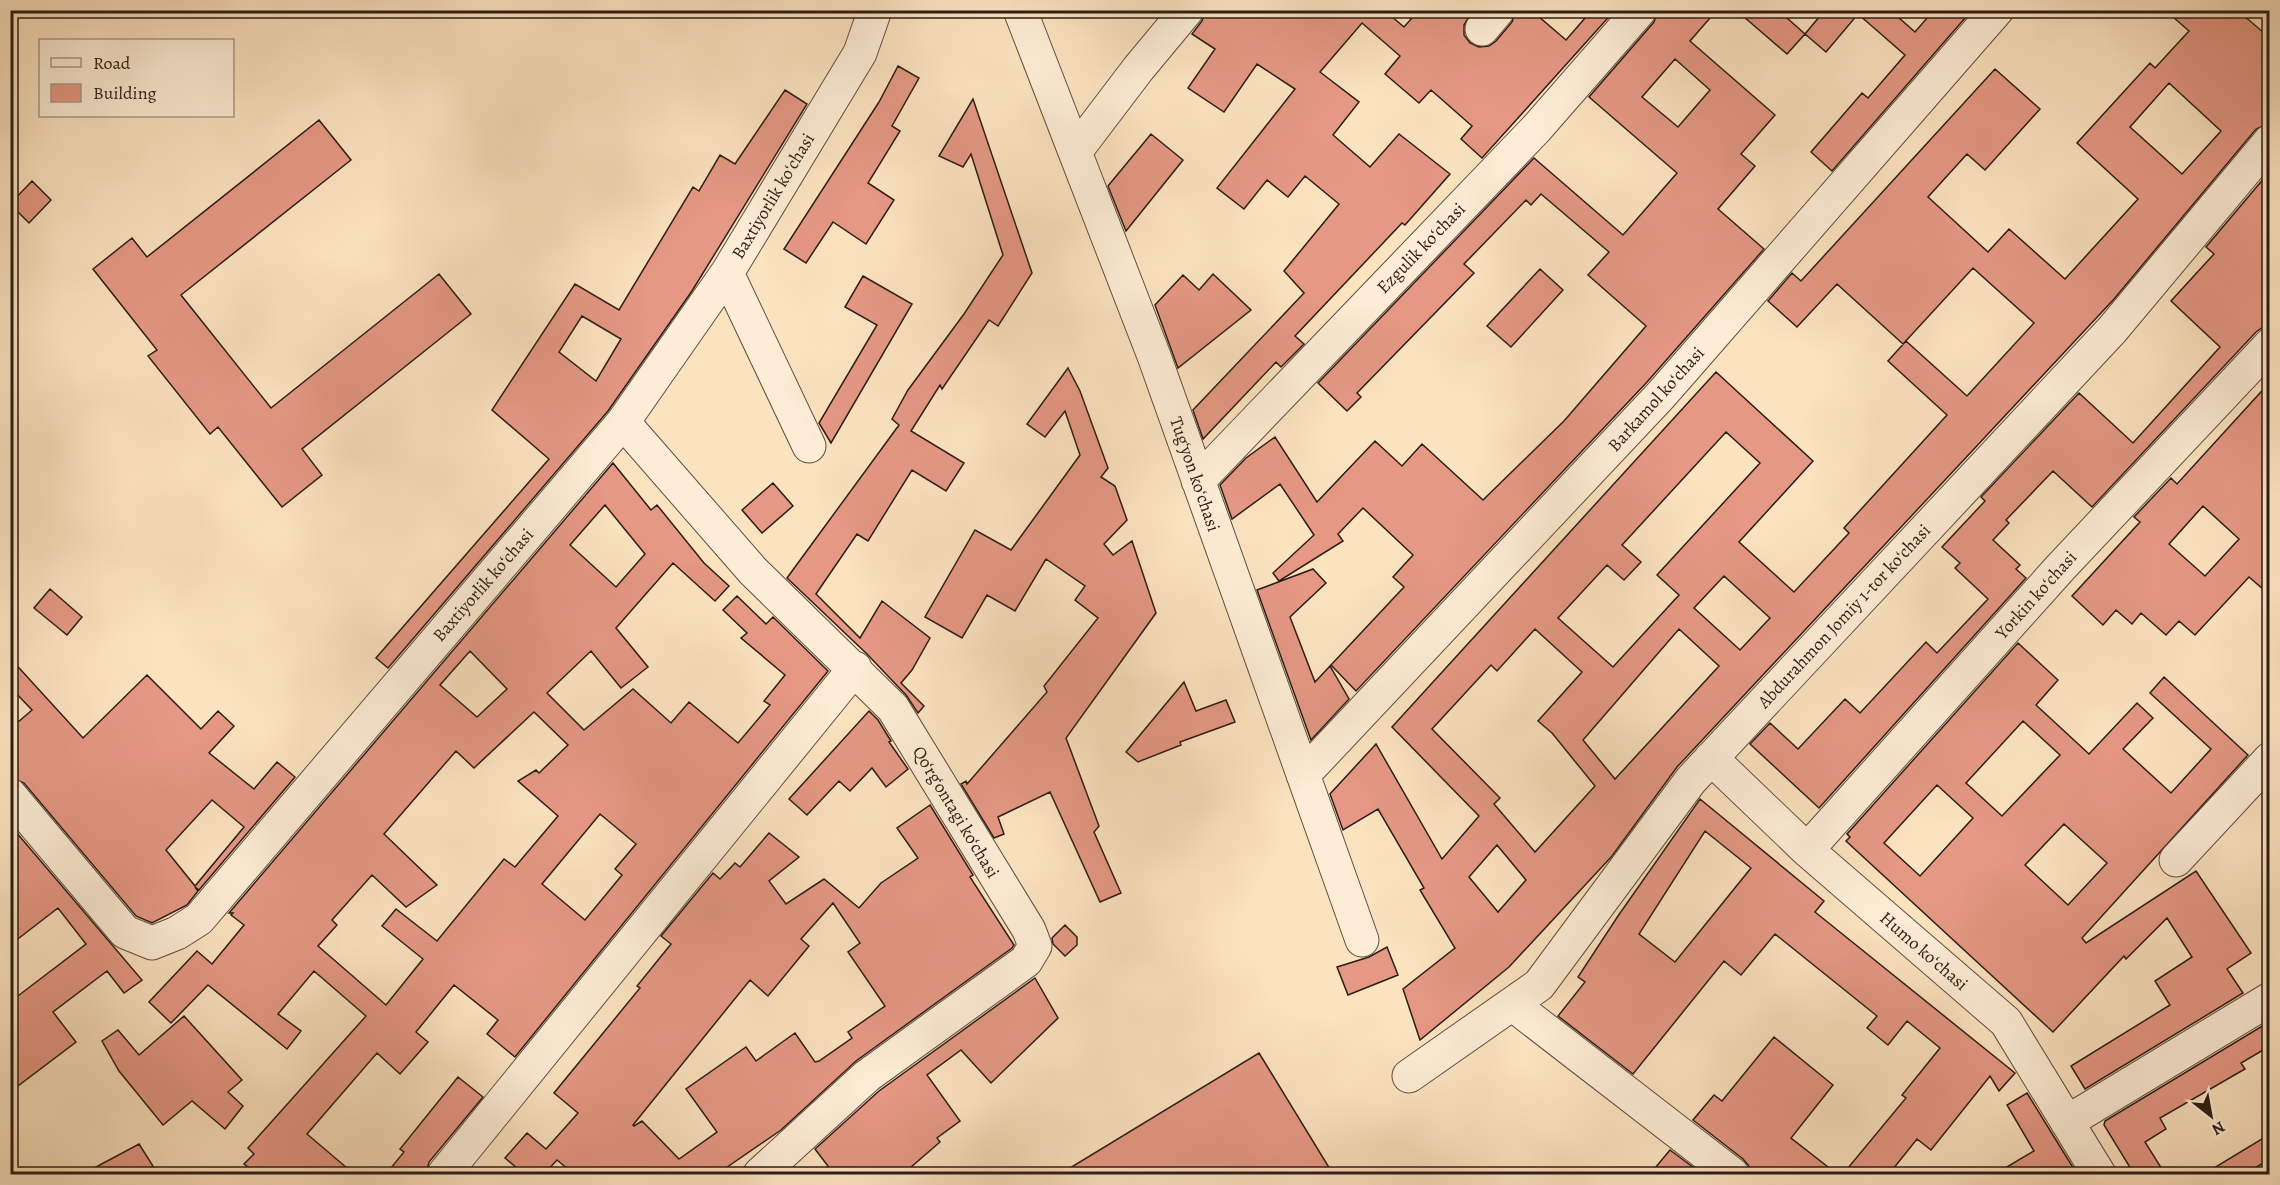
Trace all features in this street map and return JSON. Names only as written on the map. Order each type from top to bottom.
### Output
[{"type":"street","name":"Baxtiyorlik koʻchasi","points":[[10,795],[125,932],[152,943],[177,933],[199,919],[623,422],[727,273],[860,52],[875,10]]},
{"type":"street","name":"Tugʻyon koʻchasi","points":[[1020,10],[1155,356],[1362,940]]},
{"type":"street","points":[[1075,152],[1138,69],[1187,10]]},
{"type":"street","name":"Ezgulik koʻchasi","points":[[1198,481],[1536,129],[1640,10]]},
{"type":"street","name":"Barkamol koʻchasi","points":[[1303,775],[1661,395],[1997,10]]},
{"type":"street","name":"Abdurahmon Jomiy 1-tor koʻchasi","points":[[1409,1076],[1539,985],[1691,780],[2112,330],[2270,141]]},
{"type":"street","points":[[727,273],[808,446]]},
{"type":"street","name":"Yorkin koʻchasi","points":[[1807,850],[2061,567],[2270,345]]},
{"type":"street","name":"Qo‘rg‘ontagi ko‘chasi","points":[[623,422],[753,571],[855,668],[893,708],[1029,930],[1035,946],[1026,961],[867,1076],[760,1174]]},
{"type":"street","points":[[444,1174],[855,668]]},
{"type":"street","name":"Humo koʻchasi","points":[[1711,758],[1807,850],[2006,1022],[2099,1174]]},
{"type":"street","points":[[2176,860],[2270,759]]},
{"type":"street","points":[[2067,1122],[2270,999]]},
{"type":"street","points":[[1512,1004],[1732,1174]]},
{"type":"building","points":[[1205,10],[1384,10],[1404,27],[1419,10],[1473,10],[1464,25],[1464,35],[1470,43],[1479,47],[1489,46],[1496,41],[1512,22],[1516,10],[1531,10],[1566,40],[1592,10],[1615,10],[1482,158],[1461,139],[1472,126],[1431,90],[1419,103],[1385,74],[1400,56],[1362,23],[1320,72],[1359,102],[1333,135],[1370,167],[1399,134],[1450,174],[1405,225],[1402,223],[1295,336],[1304,344],[1281,367],[1276,362],[1203,439],[1193,410],[1304,293],[1284,271],[1339,204],[1305,176],[1288,197],[1267,180],[1244,209],[1217,188],[1295,89],[1257,64],[1224,112],[1188,88],[1215,49],[1192,34],[1202,21]]},
{"type":"building","points":[[1658,10],[1717,10],[1690,41],[1775,115],[1741,154],[1755,166],[1718,209],[1764,249],[1647,382],[1356,691],[1331,665],[1404,587],[1393,577],[1413,555],[1363,508],[1338,534],[1343,541],[1279,581],[1273,573],[1314,535],[1280,484],[1232,519],[1220,485],[1246,458],[1275,437],[1317,502],[1375,441],[1402,466],[1422,444],[1483,500],[1564,421],[1646,326],[1588,275],[1609,252],[1541,194],[1531,205],[1526,200],[1464,264],[1474,273],[1357,393],[1361,397],[1347,411],[1318,383],[1534,158],[1623,235],[1677,173],[1589,97],[1654,22]],"holes":[[[1675,59],[1710,90],[1678,127],[1642,97]]]},
{"type":"building","points":[[1736,10],[1778,10],[1805,34],[1787,54]]},
{"type":"building","points":[[1825,10],[1890,10],[1915,32],[1934,10],[1972,10],[1832,171],[1811,152],[1862,93],[1868,98],[1905,55],[1858,14],[1826,52],[1805,34]]},
{"type":"building","points":[[2165,10],[2237,10],[2270,38],[2270,123],[2256,129],[2114,299],[1677,767],[1612,856],[1509,967],[1420,1040],[1403,989],[1455,948],[1420,890],[1424,888],[1378,809],[1343,830],[1330,794],[1376,744],[1442,859],[1479,816],[1392,727],[1716,372],[1813,461],[1739,542],[1794,592],[1849,533],[1844,528],[1947,415],[1888,361],[1906,341],[1967,396],[2034,323],[1973,268],[1903,344],[1837,284],[1797,327],[1768,301],[1792,273],[1801,281],[1995,69],[2040,109],[1985,170],[1967,154],[1928,197],[1988,252],[2009,229],[2065,279],[2138,199],[2077,143],[2150,63],[2155,68],[2189,31]],"holes":[[[2169,83],[2221,131],[2182,174],[2130,127]],[[1726,432],[1760,463],[1657,575],[1679,595],[1613,667],[1558,618],[1607,565],[1624,580],[1641,562],[1622,545]],[[1724,576],[1770,618],[1740,650],[1694,608]],[[1535,629],[1582,672],[1538,721],[1552,733],[1595,786],[1535,852],[1494,804],[1500,798],[1432,729],[1491,665],[1497,671]],[[1679,629],[1719,666],[1615,779],[1583,740]],[[1497,845],[1526,880],[1498,912],[1469,877]]]},
{"type":"building","points":[[898,66],[919,78],[892,126],[900,131],[868,183],[894,200],[866,244],[833,222],[806,263],[784,249],[879,102]]},
{"type":"building","points":[[785,90],[807,104],[692,291],[608,411],[388,668],[376,658],[549,459],[492,410],[575,284],[619,310],[693,187],[699,191],[720,155],[735,164]],"holes":[[[582,316],[621,339],[596,381],[559,352]]]},
{"type":"building","points":[[973,99],[1032,273],[998,326],[989,320],[942,389],[940,385],[911,431],[964,463],[946,491],[912,470],[868,541],[857,534],[816,594],[860,638],[882,601],[930,638],[912,670],[901,683],[924,706],[918,713],[906,695],[867,654],[787,578],[899,425],[892,419],[908,390],[964,314],[1003,255],[971,154],[963,167],[939,156]]},
{"type":"building","points":[[319,120],[351,160],[181,295],[271,408],[439,274],[471,314],[302,449],[322,475],[282,507],[218,427],[210,434],[148,356],[157,350],[93,269],[132,238],[147,257]]},
{"type":"building","points":[[1151,134],[1183,160],[1126,231],[1108,186]]},
{"type":"building","points":[[2270,171],[2270,322],[2256,332],[2092,507],[2053,471],[2006,520],[2009,523],[1993,540],[2020,565],[2016,569],[2026,578],[1819,808],[1750,744],[1770,723],[1798,749],[1845,699],[1860,713],[1926,642],[1937,653],[1988,599],[1955,568],[1960,563],[1942,547],[1985,501],[1981,497],[2079,393],[2133,443],[2220,347],[2171,301],[2214,254],[2206,247]]},
{"type":"building","points":[[32,181],[51,200],[29,223],[10,204]]},
{"type":"building","points":[[1540,269],[1563,290],[1511,347],[1487,326]]},
{"type":"building","points":[[1213,274],[1251,310],[1178,368],[1155,305],[1183,275],[1199,290]]},
{"type":"building","points":[[863,276],[912,304],[831,443],[819,423],[877,325],[845,307]]},
{"type":"building","points":[[1068,368],[1080,391],[1108,468],[1101,477],[1115,486],[1127,520],[1104,544],[1113,555],[1132,541],[1156,613],[1066,738],[1099,826],[1094,832],[1121,893],[1100,902],[1050,792],[998,817],[1004,834],[994,838],[961,784],[966,781],[967,784],[1047,692],[1044,686],[1098,618],[1075,600],[1085,586],[1046,559],[1015,611],[987,595],[962,638],[925,617],[975,530],[1011,550],[1080,455],[1065,411],[1045,437],[1027,424]]},
{"type":"building","points":[[2270,382],[2270,595],[2249,577],[2195,635],[2179,621],[2166,635],[2141,613],[2132,624],[2116,610],[2103,625],[2072,596],[2140,522],[2134,517],[2171,478],[2177,484]],"holes":[[[2203,506],[2239,539],[2205,576],[2169,544]]]},
{"type":"building","points":[[613,463],[651,510],[657,505],[704,563],[729,586],[715,601],[673,563],[616,628],[648,667],[621,688],[591,651],[547,693],[584,730],[633,689],[671,723],[689,702],[738,743],[770,705],[764,701],[785,675],[741,638],[747,633],[723,610],[737,596],[766,624],[773,617],[828,671],[515,1057],[487,1034],[498,1020],[454,985],[416,1032],[428,1042],[400,1074],[377,1053],[307,1134],[354,1174],[257,1174],[244,1164],[254,1154],[248,1148],[366,1016],[314,971],[278,1014],[301,1031],[287,1049],[208,985],[171,1023],[149,1002],[197,951],[212,964],[244,925],[231,915],[233,913],[229,913]],"holes":[[[605,505],[645,554],[616,587],[570,545]],[[470,651],[507,689],[477,717],[440,685]],[[534,712],[568,745],[539,773],[536,770],[518,781],[558,816],[515,867],[504,859],[437,941],[396,909],[382,926],[423,959],[386,1005],[318,946],[337,925],[332,920],[372,875],[406,907],[437,885],[384,834],[456,751],[474,768]],[[600,814],[636,844],[615,869],[622,875],[585,920],[542,884]]]},
{"type":"building","points":[[773,483],[793,506],[762,533],[742,510]]},
{"type":"building","points":[[1313,569],[1326,583],[1290,617],[1315,682],[1330,666],[1349,699],[1311,740],[1257,590]]},
{"type":"building","points":[[50,589],[82,617],[67,635],[34,608]]},
{"type":"building","points":[[2018,643],[2058,680],[2036,705],[2089,754],[2137,703],[2153,718],[2123,749],[2171,793],[2211,749],[2150,693],[2164,677],[2248,755],[2082,938],[2086,943],[2196,871],[2251,953],[2227,969],[2243,993],[2085,1089],[2071,1066],[2170,1005],[2155,981],[2192,957],[2167,918],[2126,959],[2124,956],[2053,1032],[1846,841],[1850,837],[1847,834]],"holes":[[[2023,721],[2060,755],[2002,816],[1966,783]],[[1937,785],[1973,818],[1920,876],[1884,843]],[[2064,824],[2107,863],[2068,905],[2025,865]]]},
{"type":"building","points":[[10,658],[83,738],[147,675],[201,729],[218,711],[234,726],[209,753],[254,789],[277,762],[295,777],[199,890],[195,887],[198,891],[187,905],[152,923],[136,916],[24,783],[10,777],[10,729],[32,710],[10,687]],"holes":[[[212,800],[244,827],[195,886],[166,850]]]},
{"type":"building","points":[[1184,682],[1196,711],[1226,700],[1235,722],[1180,742],[1181,745],[1138,762],[1126,752]]},
{"type":"building","points":[[869,711],[878,720],[891,741],[889,742],[908,769],[886,787],[872,768],[850,791],[839,781],[807,815],[789,799]]},
{"type":"building","points":[[1700,799],[1824,901],[1815,912],[2015,1073],[1999,1091],[1990,1076],[1931,1150],[1917,1139],[1889,1174],[1843,1174],[1906,1098],[1902,1095],[1940,1048],[1907,1021],[1888,1045],[1867,1028],[1877,1016],[1775,934],[1741,975],[1724,961],[1633,1074],[1558,1016],[1585,982],[1578,977]],"holes":[[[1705,831],[1751,868],[1675,962],[1639,934]]]},
{"type":"building","points":[[930,805],[973,875],[970,877],[1014,945],[1012,948],[856,1061],[781,1130],[717,1174],[574,1174],[557,1160],[544,1174],[524,1174],[505,1158],[527,1133],[546,1149],[578,1113],[554,1093],[640,988],[637,986],[671,944],[661,936],[713,873],[720,879],[735,863],[740,867],[769,833],[799,857],[769,881],[786,904],[824,879],[859,908],[881,883],[918,858],[897,828]],"holes":[[[833,903],[860,943],[848,952],[885,1006],[848,1032],[852,1038],[815,1062],[795,1033],[756,1061],[746,1047],[686,1089],[717,1132],[679,1159],[642,1121],[633,1125],[750,980],[768,996],[809,946],[801,939]]]},
{"type":"building","points":[[10,825],[142,980],[124,993],[107,971],[53,1012],[76,1042],[10,1092],[10,1002],[86,944],[58,908],[10,945]]},
{"type":"building","points":[[1065,925],[1077,937],[1077,945],[1065,956],[1053,944],[1052,938]]},
{"type":"building","points":[[1387,947],[1398,975],[1348,995],[1337,967],[1369,957]]},
{"type":"building","points":[[1035,978],[1058,1018],[991,1083],[961,1050],[927,1075],[960,1121],[937,1138],[940,1142],[903,1174],[834,1174],[815,1149],[879,1091]]},
{"type":"building","points":[[184,1016],[242,1080],[228,1092],[243,1106],[225,1129],[192,1101],[163,1125],[119,1071],[102,1041],[118,1030],[139,1055]]},
{"type":"building","points":[[2264,1025],[2270,1033],[2270,1046],[2241,1063],[2245,1069],[2160,1118],[2166,1129],[2145,1142],[2165,1174],[2134,1174],[2104,1125],[2105,1121]]},
{"type":"building","points":[[1774,1037],[1833,1085],[1791,1138],[1837,1174],[1750,1174],[1749,1166],[1743,1159],[1693,1120],[1714,1095],[1722,1101]]},
{"type":"building","points":[[1259,1053],[1333,1174],[1060,1174]]},
{"type":"building","points":[[458,1077],[483,1097],[429,1162],[426,1174],[386,1174],[404,1152],[400,1149]]},
{"type":"building","points":[[2027,1093],[2077,1174],[1995,1174],[2034,1151],[2007,1105]]},
{"type":"building","points":[[2270,1134],[2270,1159],[2245,1174],[2204,1174]]},
{"type":"building","points":[[139,1144],[158,1174],[83,1174]]},
{"type":"building","points":[[1670,1150],[1702,1174],[1650,1174]]}]
